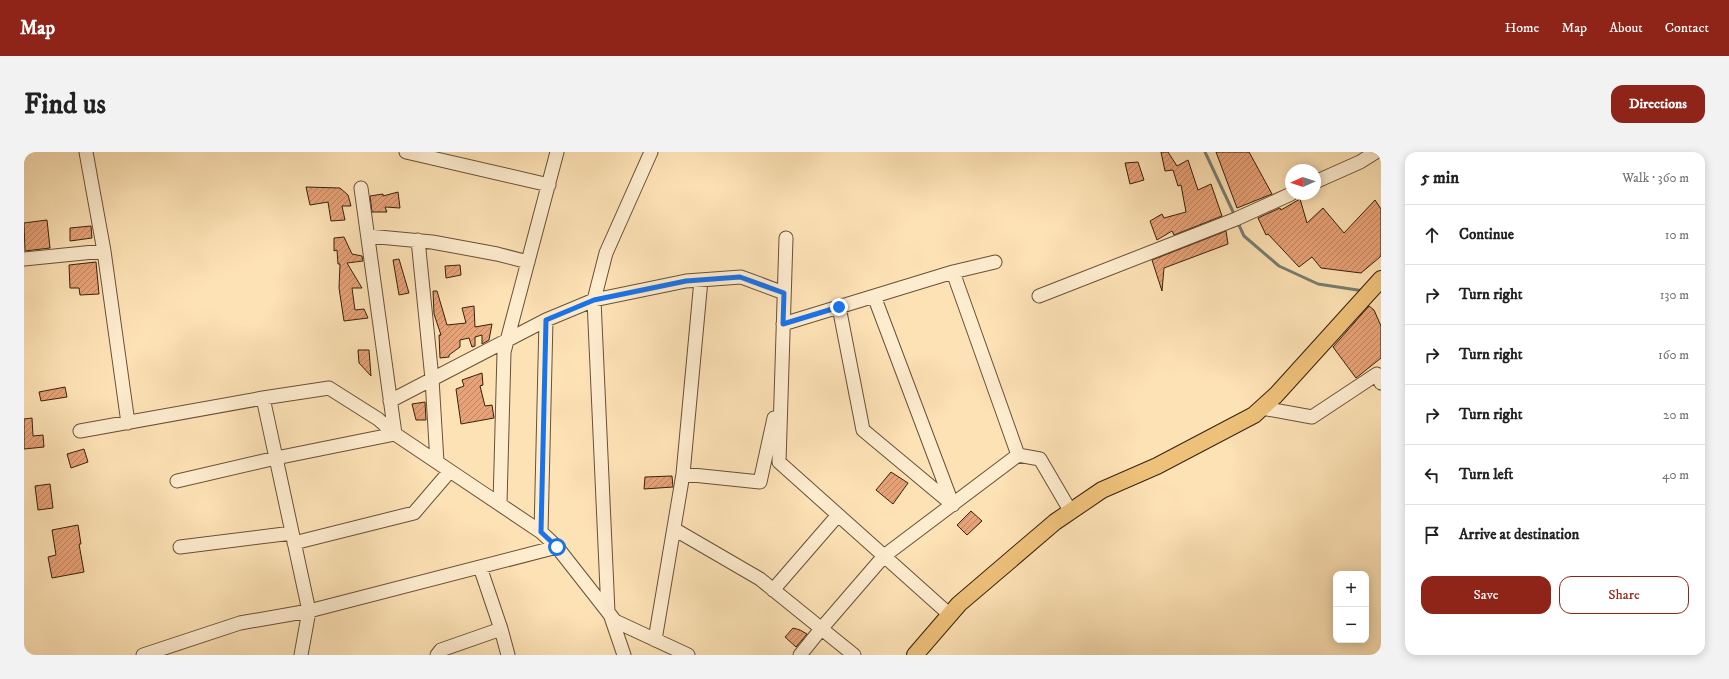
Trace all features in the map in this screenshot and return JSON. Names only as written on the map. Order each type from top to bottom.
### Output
[{"type":"main road","points":[[915,655],[959,604],[1049,527],[1102,490],[1157,466],[1254,415],[1276,395],[1381,279]]},
{"type":"street","points":[[86,152],[104,251],[128,422]]},
{"type":"street","points":[[406,152],[549,185]]},
{"type":"street","points":[[500,504],[504,352],[557,152]]},
{"type":"street","points":[[624,655],[610,614],[594,300],[606,253],[651,152]]},
{"type":"street","points":[[1321,179],[1360,162],[1376,152]]},
{"type":"street","points":[[361,188],[395,434]]},
{"type":"street","points":[[1039,296],[1236,219],[1285,197]]},
{"type":"street","points":[[368,236],[418,240],[497,254],[528,262]]},
{"type":"street","points":[[786,238],[779,462],[950,615]]},
{"type":"street","points":[[418,240],[432,379],[437,462]]},
{"type":"street","points":[[24,259],[104,251]]},
{"type":"street","points":[[783,324],[953,272],[995,262]]},
{"type":"street","points":[[953,272],[1018,455]]},
{"type":"street","points":[[390,401],[546,320],[594,300],[686,281],[740,277],[784,293]]},
{"type":"street","points":[[655,640],[683,474],[701,280]]},
{"type":"street","points":[[874,296],[953,505]]},
{"type":"street","points":[[839,307],[864,430],[953,505]]},
{"type":"street","points":[[541,532],[546,320]]},
{"type":"street","points":[[1262,408],[1312,417],[1377,374],[1381,383]]},
{"type":"street","points":[[80,431],[263,398],[328,388],[378,419],[395,434],[541,532],[557,547],[615,621],[688,655]]},
{"type":"street","points":[[683,474],[760,482],[781,388]]},
{"type":"street","points":[[263,398],[308,611],[301,655]]},
{"type":"street","points":[[177,481],[276,458],[395,434]]},
{"type":"street","points":[[800,655],[821,628],[884,556],[1018,455],[1040,459],[1071,512]]},
{"type":"street","points":[[180,547],[293,538],[414,513],[450,471]]},
{"type":"street","points":[[773,590],[838,515]]},
{"type":"street","points":[[674,529],[760,579],[854,655]]},
{"type":"street","points":[[144,655],[240,623],[308,611],[557,547]]},
{"type":"street","points":[[480,567],[501,629],[508,655]]},
{"type":"street","points":[[437,655],[441,650],[501,629]]},
{"type":"building","points":[[1161,152],[1168,152],[1177,166],[1188,160],[1198,190],[1211,184],[1222,216],[1174,235],[1172,231],[1157,240],[1150,221],[1162,214],[1164,218],[1186,212],[1181,185],[1178,186],[1173,170],[1165,171]]},
{"type":"building","points":[[1216,152],[1249,152],[1272,194],[1237,208]]},
{"type":"building","points":[[1138,162],[1144,180],[1130,184],[1125,163]]},
{"type":"building","points":[[306,187],[340,188],[348,195],[351,206],[342,206],[345,220],[331,221],[328,202],[310,205]]},
{"type":"building","points":[[398,192],[400,208],[385,207],[387,212],[372,212],[370,196],[383,194],[383,196]]},
{"type":"building","points":[[1300,200],[1307,223],[1323,208],[1344,233],[1375,200],[1381,209],[1381,255],[1361,273],[1321,268],[1312,257],[1299,267],[1268,234],[1266,235],[1258,218],[1280,208],[1281,210]]},
{"type":"building","points":[[47,220],[50,248],[25,251],[24,223]]},
{"type":"building","points":[[91,226],[92,238],[70,241],[70,228]]},
{"type":"building","points":[[1226,231],[1228,244],[1164,268],[1162,291],[1152,260]]},
{"type":"building","points":[[344,237],[352,254],[362,256],[363,261],[347,263],[362,288],[352,288],[355,310],[364,309],[368,318],[344,321],[339,288],[340,264],[338,264],[337,250],[334,251],[334,238]]},
{"type":"building","points":[[399,259],[409,293],[399,295],[393,260]]},
{"type":"building","points":[[96,262],[99,294],[80,295],[79,288],[70,288],[69,265]]},
{"type":"building","points":[[460,265],[461,275],[446,278],[445,266]]},
{"type":"building","points":[[433,291],[437,291],[447,325],[466,323],[462,308],[474,306],[475,327],[492,324],[489,340],[482,344],[482,335],[475,337],[475,346],[472,347],[469,338],[460,340],[460,347],[449,355],[449,357],[440,358],[439,335],[441,335],[434,314]]},
{"type":"building","points":[[1369,306],[1374,310],[1381,326],[1381,358],[1356,378],[1333,347]]},
{"type":"building","points":[[358,350],[369,350],[371,376],[359,363]]},
{"type":"building","points":[[482,373],[483,385],[480,386],[485,406],[492,405],[494,418],[461,424],[456,389],[464,386],[462,380]]},
{"type":"building","points":[[65,387],[67,397],[41,401],[39,392]]},
{"type":"building","points":[[425,402],[426,420],[416,420],[412,404]]},
{"type":"building","points":[[32,418],[33,436],[43,435],[44,447],[24,449],[24,419]]},
{"type":"building","points":[[84,449],[88,462],[71,468],[67,454]]},
{"type":"building","points":[[891,472],[908,483],[893,504],[876,490]]},
{"type":"building","points":[[672,476],[673,487],[644,489],[645,477]]},
{"type":"building","points":[[50,484],[53,508],[38,510],[35,486]]},
{"type":"building","points":[[971,511],[982,521],[967,535],[957,525]]},
{"type":"building","points":[[78,525],[81,544],[79,544],[84,572],[52,578],[48,557],[56,555],[52,530]]},
{"type":"building","points":[[793,628],[807,634],[796,647],[785,637]]},
{"type":"waterway","points":[[1205,152],[1235,216]]},
{"type":"waterway","points":[[1238,223],[1244,236],[1279,266],[1318,284],[1364,291]]},
{"type":"route","points":[[557,547],[541,532],[546,320],[594,300],[686,281],[740,277],[784,293],[783,324],[839,307]]}]
